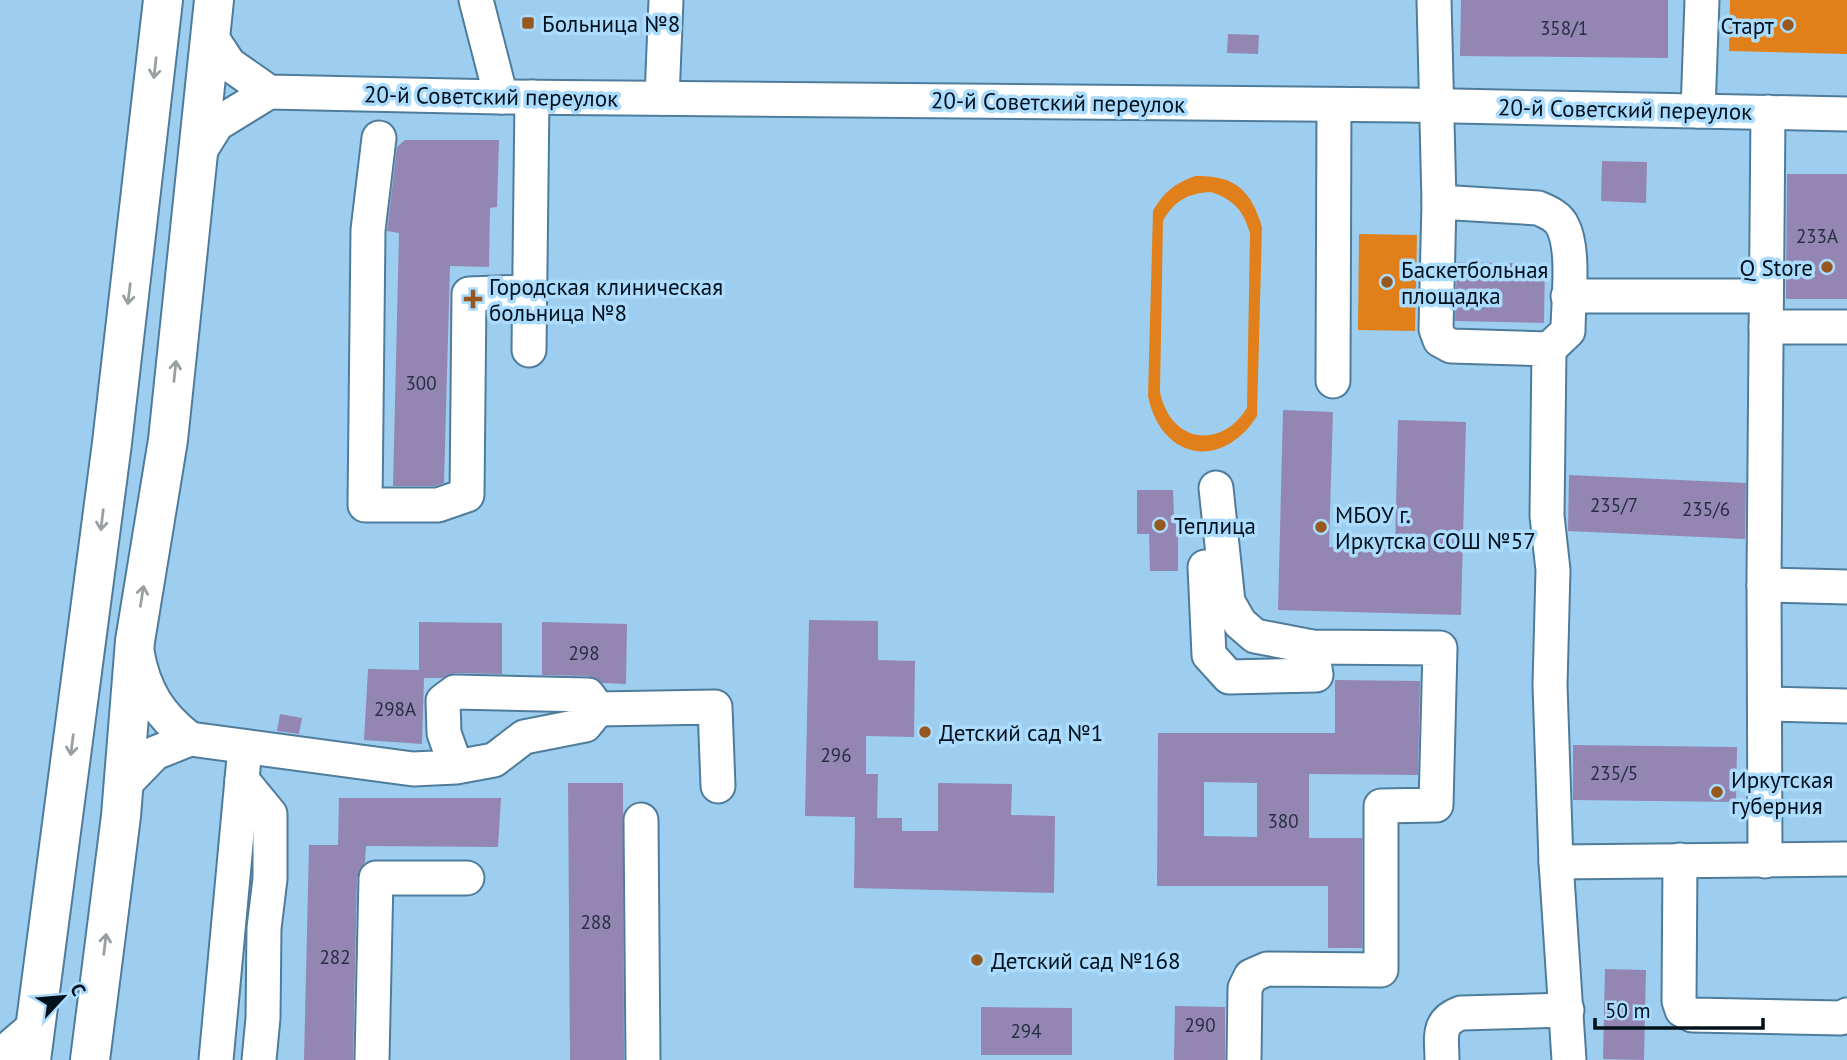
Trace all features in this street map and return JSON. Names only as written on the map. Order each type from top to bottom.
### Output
[{"type":"main road","points":[[34,1043],[112,443],[163,0]]},
{"type":"main road","points":[[90,1060],[124,785],[135,641],[168,440],[212,18]]},
{"type":"street","points":[[476,0],[517,97],[528,292],[528,350]]},
{"type":"street","points":[[662,98],[666,0]]},
{"type":"street","points":[[1434,0],[1439,202],[1436,329],[1440,340],[1451,346],[1549,349],[1568,331],[1568,239],[1563,224],[1551,213],[1538,208],[1439,202]]},
{"type":"street","points":[[1698,111],[1702,0]]},
{"type":"street","points":[[200,151],[217,124],[269,92],[229,64],[212,18]]},
{"type":"street","name":"20-й Советский переулок","points":[[269,92],[1436,106],[1847,114]]},
{"type":"street","points":[[1333,381],[1334,105]]},
{"type":"street","points":[[1765,860],[1764,585],[1768,112]]},
{"type":"street","points":[[379,138],[368,230],[365,505],[438,505],[467,495],[469,294],[528,292]]},
{"type":"street","points":[[1568,296],[1766,311],[1847,327]]},
{"type":"street","points":[[1549,349],[1547,516],[1553,570],[1550,685],[1556,862],[1569,1060]]},
{"type":"street","points":[[1244,1060],[1245,988],[1251,976],[1267,969],[1381,970],[1381,806],[1436,805],[1440,648],[1312,647],[1255,636],[1240,623],[1228,602],[1209,493],[1209,655],[1229,677],[1316,675],[1312,647]]},
{"type":"street","points":[[1764,585],[1847,586]]},
{"type":"street","points":[[135,641],[141,673],[158,710],[190,739]]},
{"type":"street","points":[[456,767],[444,733],[443,701],[455,692],[588,695],[598,709]]},
{"type":"street","points":[[513,694],[513,718],[524,737]]},
{"type":"street","points":[[1766,704],[1847,706]]},
{"type":"street","points":[[124,785],[137,768],[155,753],[190,739],[413,769],[456,767],[494,760],[524,737],[585,725],[598,709],[715,707],[718,786]]},
{"type":"street","points":[[216,1060],[245,747]]},
{"type":"street","points":[[242,780],[270,814],[270,879],[264,928],[263,1018],[259,1060]]},
{"type":"street","points":[[641,820],[643,1060]]},
{"type":"street","points":[[1556,862],[1847,859]]},
{"type":"street","points":[[1680,860],[1679,1001],[1682,1010],[1692,1015],[1841,1018],[1847,1015]]},
{"type":"street","points":[[372,1060],[376,878],[467,878]]},
{"type":"street","points":[[1442,1060],[1442,1027],[1448,1017],[1461,1013],[1567,1010]]},
{"type":"street","points":[[0,1056],[34,1043]]},
{"type":"shaded area","name":"Старт","points":[[1730,0],[1847,0],[1847,54],[1729,51]]},
{"type":"shaded area","points":[[1195,176],[1221,178],[1239,187],[1253,203],[1262,227],[1257,416],[1243,434],[1227,445],[1211,451],[1194,451],[1179,445],[1166,434],[1155,417],[1148,396],[1153,211],[1170,189]],"holes":[[[1211,192],[1237,207],[1250,233],[1247,408],[1236,422],[1223,431],[1197,435],[1174,422],[1160,392],[1163,221],[1182,199]]]},
{"type":"shaded area","name":"Баскетбольная площадка","points":[[1359,234],[1417,235],[1415,331],[1358,330]]},
{"type":"building","points":[[1461,0],[1668,0],[1668,58],[1460,56]]},
{"type":"building","points":[[1228,34],[1259,35],[1258,54],[1227,53]]},
{"type":"building","points":[[405,140],[499,140],[497,207],[490,208],[489,267],[450,266],[444,483],[435,486],[393,486],[399,233],[387,231],[397,147]]},
{"type":"building","points":[[1602,161],[1647,162],[1646,203],[1601,201]]},
{"type":"building","points":[[1787,174],[1847,174],[1847,299],[1786,299]]},
{"type":"building","points":[[1457,262],[1545,264],[1544,323],[1455,321]]},
{"type":"building","points":[[1283,410],[1333,412],[1329,547],[1395,549],[1398,420],[1466,422],[1461,615],[1278,610]]},
{"type":"building","points":[[1569,475],[1746,483],[1745,539],[1568,531]]},
{"type":"building","name":"Теплица","points":[[1137,490],[1173,490],[1174,516],[1182,516],[1183,535],[1178,535],[1178,571],[1150,571],[1149,534],[1137,534]]},
{"type":"building","points":[[809,620],[878,621],[878,660],[915,661],[914,737],[866,736],[866,774],[878,774],[877,818],[902,818],[902,831],[938,831],[938,783],[1012,784],[1011,815],[1055,816],[1054,893],[854,888],[855,817],[805,816]]},
{"type":"building","points":[[419,622],[502,623],[502,674],[455,673],[442,678],[424,678],[422,744],[364,740],[368,669],[419,670]]},
{"type":"building","points":[[542,622],[627,624],[626,684],[603,683],[588,676],[542,675]]},
{"type":"building","points":[[1335,680],[1420,681],[1418,775],[1309,774],[1309,838],[1362,838],[1362,948],[1328,948],[1328,886],[1157,886],[1158,733],[1335,733]],"holes":[[[1204,782],[1257,783],[1257,837],[1204,836]]]},
{"type":"building","points":[[280,714],[302,718],[299,734],[277,731]]},
{"type":"building","points":[[1573,745],[1737,747],[1736,802],[1573,800]]},
{"type":"building","points":[[568,783],[623,783],[624,1060],[570,1060]]},
{"type":"building","points":[[339,798],[501,798],[498,847],[366,846],[365,862],[357,878],[353,1060],[304,1060],[309,845],[338,845]]},
{"type":"building","points":[[1605,969],[1646,970],[1644,1060],[1603,1059]]},
{"type":"building","points":[[1175,1006],[1225,1007],[1225,1060],[1174,1060]]},
{"type":"building","points":[[981,1007],[1072,1008],[1072,1055],[981,1055]]},
{"type":"place","name":"Больница №8","points":[[528,23]]},
{"type":"place","name":"Старт","points":[[1788,25]]},
{"type":"place","name":"Q Store","points":[[1827,267]]},
{"type":"place","name":"Баскетбольная площадка","points":[[1387,282]]},
{"type":"place","name":"Городская клиническая больница №8","points":[[473,299]]},
{"type":"place","name":"Теплица","points":[[1160,525]]},
{"type":"place","name":"МБОУ г. Иркутска СОШ №57","points":[[1321,527]]},
{"type":"place","name":"Детский сад №1","points":[[925,732]]},
{"type":"place","name":"Иркутская губерния","points":[[1717,792]]},
{"type":"place","name":"Детский сад №168","points":[[977,960]]}]
